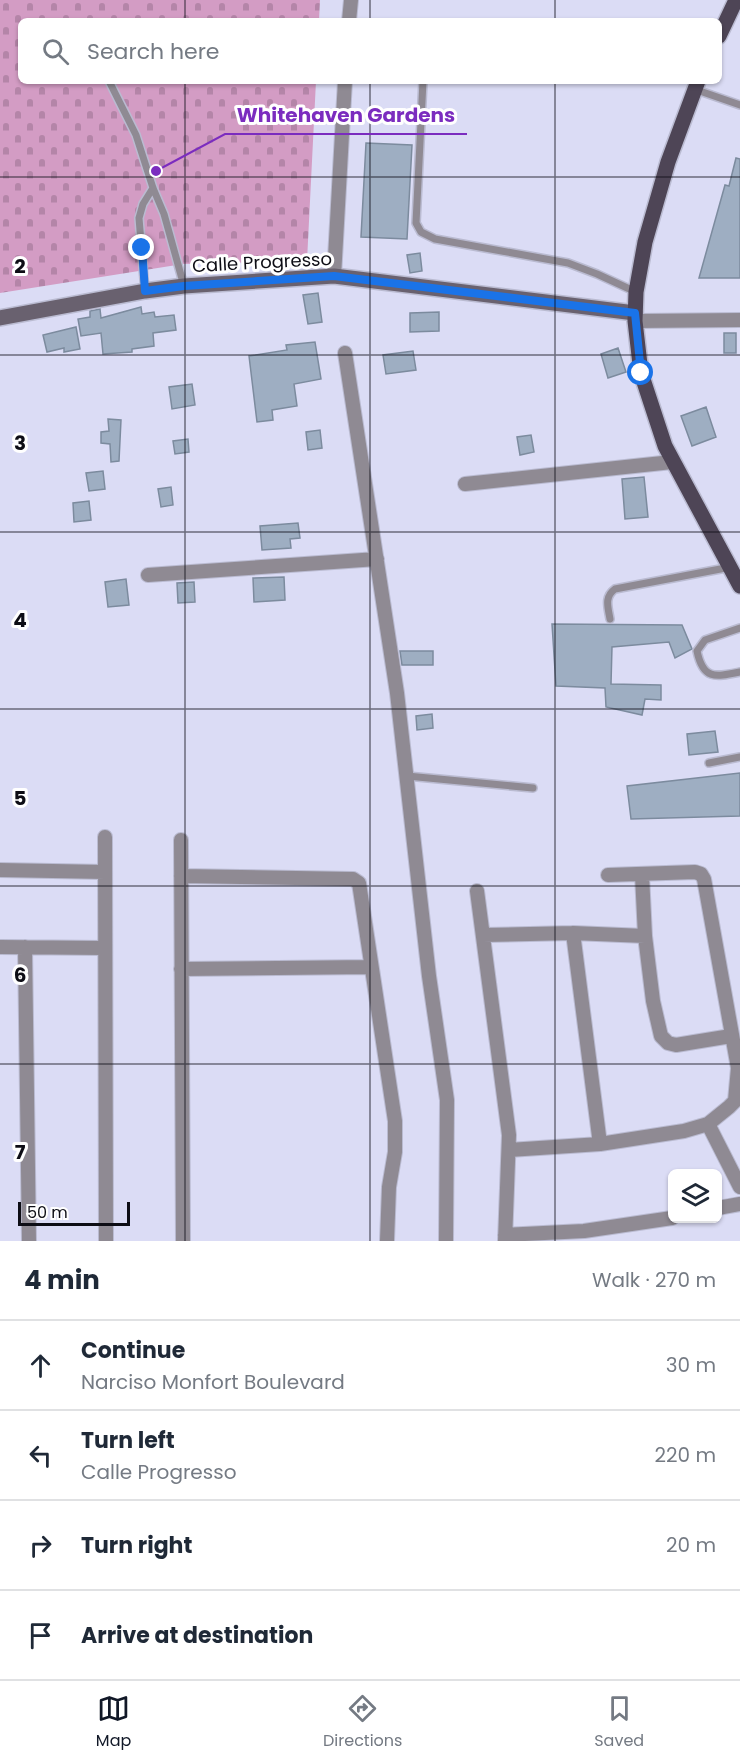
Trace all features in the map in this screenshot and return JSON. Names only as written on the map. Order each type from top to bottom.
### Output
[{"type":"main road","points":[[722,30],[736,0]]},
{"type":"main road","points":[[696,85],[668,162],[645,242],[636,292],[635,317],[641,373],[672,462],[740,586]]},
{"type":"main road","name":"Calle Progresso","points":[[0,318],[184,286],[334,276],[635,317]]},
{"type":"street","points":[[349,18],[351,0]]},
{"type":"street","points":[[334,276],[345,84]]},
{"type":"street","name":"Calle Progresso","points":[[635,317],[740,320]]},
{"type":"street","points":[[345,353],[397,693],[429,976],[447,1100],[446,1241]]},
{"type":"street","points":[[465,484],[672,462]]},
{"type":"street","points":[[148,575],[377,559]]},
{"type":"street","points":[[105,837],[106,1241]]},
{"type":"street","points":[[181,840],[183,1241]]},
{"type":"street","points":[[0,870],[105,872]]},
{"type":"street","points":[[509,1150],[600,1144],[684,1131],[708,1124],[735,1101],[739,1068],[731,1036],[704,879],[701,874],[695,872],[608,875]]},
{"type":"street","points":[[642,875],[645,936],[652,1001],[661,1036],[668,1043],[676,1045],[731,1036]]},
{"type":"street","points":[[181,876],[357,880],[359,883],[395,1121],[395,1152],[389,1187],[387,1241]]},
{"type":"street","points":[[477,891],[509,1135],[505,1238],[584,1231],[668,1219]]},
{"type":"street","points":[[483,935],[573,933],[645,936]]},
{"type":"street","points":[[573,933],[600,1144]]},
{"type":"street","points":[[0,947],[104,948]]},
{"type":"street","points":[[25,947],[29,1241]]},
{"type":"street","points":[[181,969],[370,967]]},
{"type":"street","points":[[708,1124],[740,1187]]},
{"type":"street","points":[[722,1207],[740,1204]]},
{"type":"lane","points":[[111,84],[136,135],[164,214],[184,286]]},
{"type":"lane","points":[[423,84],[416,223],[421,232],[435,239],[568,263],[636,292]]},
{"type":"lane","points":[[696,85],[740,105]]},
{"type":"lane","points":[[145,291],[139,218],[142,204],[153,188]]},
{"type":"lane","points":[[610,619],[607,598],[615,589],[731,567]]},
{"type":"lane","points":[[740,628],[705,640],[697,651],[700,665],[708,674],[719,676],[740,672]]},
{"type":"lane","points":[[709,763],[740,757]]},
{"type":"lane","points":[[406,776],[533,788]]},
{"type":"green space","points":[[0,0],[320,0],[319,18],[18,18],[18,84],[316,84],[307,261],[183,264],[0,293]]},
{"type":"building","points":[[366,143],[412,145],[407,239],[361,237]]},
{"type":"building","points":[[736,158],[740,159],[740,278],[699,278],[725,185],[729,186]]},
{"type":"building","points":[[420,253],[422,271],[410,273],[407,255]]},
{"type":"building","points":[[318,293],[322,322],[308,324],[303,295]]},
{"type":"building","points":[[141,307],[142,314],[154,312],[155,317],[174,315],[176,330],[153,333],[154,346],[132,349],[132,352],[103,354],[101,333],[81,336],[78,319],[90,317],[90,311],[100,309],[101,318]]},
{"type":"building","points":[[439,312],[439,331],[410,332],[410,313]]},
{"type":"building","points":[[76,327],[80,349],[64,352],[64,348],[47,352],[43,335]]},
{"type":"building","points":[[724,333],[736,333],[736,353],[724,353]]},
{"type":"building","points":[[315,342],[321,379],[294,384],[297,406],[272,410],[273,420],[257,422],[249,356],[287,350],[286,345]]},
{"type":"building","points":[[618,348],[626,372],[608,378],[601,354]]},
{"type":"building","points":[[413,351],[416,370],[386,374],[383,355]]},
{"type":"building","points":[[192,384],[195,405],[172,409],[169,387]]},
{"type":"building","points":[[706,407],[716,437],[692,446],[681,416]]},
{"type":"building","points":[[108,419],[121,420],[119,461],[111,462],[110,444],[101,443],[101,432],[109,431]]},
{"type":"building","points":[[320,430],[322,448],[308,450],[306,432]]},
{"type":"building","points":[[531,435],[534,452],[520,455],[517,437]]},
{"type":"building","points":[[188,439],[189,452],[175,454],[173,441]]},
{"type":"building","points":[[103,471],[105,489],[89,491],[86,473]]},
{"type":"building","points":[[644,477],[648,517],[625,519],[622,479]]},
{"type":"building","points":[[171,487],[173,505],[161,507],[158,489]]},
{"type":"building","points":[[89,501],[91,520],[74,522],[73,503]]},
{"type":"building","points":[[298,523],[300,538],[290,539],[291,548],[262,550],[260,526]]},
{"type":"building","points":[[284,577],[285,600],[254,602],[253,578]]},
{"type":"building","points":[[126,579],[129,605],[108,607],[105,582]]},
{"type":"building","points":[[194,582],[195,602],[178,603],[177,583]]},
{"type":"building","points":[[552,624],[682,625],[692,649],[675,658],[669,642],[612,647],[611,684],[661,685],[661,700],[645,699],[642,715],[606,707],[605,688],[556,686]]},
{"type":"building","points":[[400,651],[433,651],[433,665],[402,665]]},
{"type":"building","points":[[432,714],[433,728],[417,730],[416,716]]},
{"type":"building","points":[[715,731],[718,752],[689,755],[687,734]]},
{"type":"building","points":[[740,773],[740,816],[631,819],[627,786]]},
{"type":"place","name":"Whitehaven Gardens","points":[[156,171]]},
{"type":"route","points":[[142,248],[145,291],[184,286],[334,276],[635,313],[641,373]]}]
